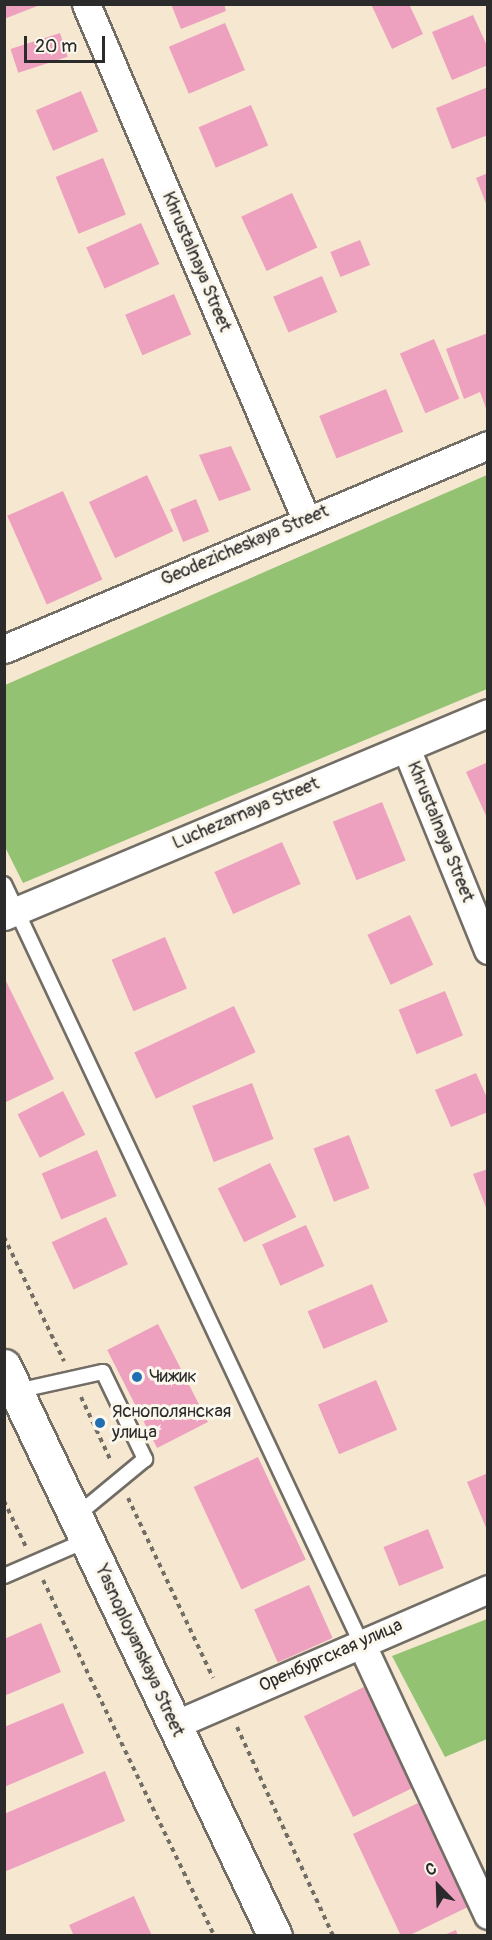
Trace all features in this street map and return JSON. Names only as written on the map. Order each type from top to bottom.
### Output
[{"type":"street","name":"Khrustalnaya Street","points":[[86,4],[306,519]]},
{"type":"street","name":"Geodezicheskaya Street","points":[[4,649],[306,519],[488,445]]},
{"type":"street","name":"Luchezarnaya Street","points":[[10,913],[488,712]]},
{"type":"street","name":"Khrustalnaya Street","points":[[406,748],[488,950]]},
{"type":"street","name":"Yasnoployanskaya Street","points":[[11,1379],[275,1935]]},
{"type":"street","name":"Оренбургская улица","points":[[174,1725],[488,1588]]},
{"type":"street","points":[[361,1642],[488,1915]]},
{"type":"lane","points":[[4,884],[10,913],[361,1642]]},
{"type":"lane","points":[[4,1576],[34,1563],[81,1528],[145,1459],[103,1372],[11,1379]]},
{"type":"path","points":[[4,1501],[214,1935]]},
{"type":"path","points":[[235,1723],[333,1935]]},
{"type":"green space","points":[[487,475],[487,689],[23,883],[5,847],[5,685]]},
{"type":"green space","points":[[487,1619],[487,1739],[445,1757],[392,1656]]},
{"type":"building","points":[[4,4],[40,4],[40,5],[4,19]]},
{"type":"building","points":[[171,4],[224,4],[226,11],[181,29]]},
{"type":"building","points":[[371,4],[409,4],[423,34],[392,49]]},
{"type":"building","points":[[473,15],[488,48],[488,65],[452,80],[432,32]]},
{"type":"building","points":[[225,23],[245,70],[189,94],[169,47]]},
{"type":"building","points":[[60,33],[68,57],[18,73],[11,49]]},
{"type":"building","points":[[488,87],[488,135],[452,149],[436,108]]},
{"type":"building","points":[[81,91],[98,132],[53,151],[36,110]]},
{"type":"building","points":[[251,105],[268,146],[216,168],[199,127]]},
{"type":"building","points":[[103,158],[126,215],[79,234],[56,177]]},
{"type":"building","points":[[488,173],[488,206],[487,206],[476,178]]},
{"type":"building","points":[[292,193],[317,247],[267,271],[241,217]]},
{"type":"building","points":[[141,223],[159,264],[104,289],[86,247]]},
{"type":"building","points":[[360,240],[370,265],[340,277],[330,252]]},
{"type":"building","points":[[322,276],[337,312],[288,333],[273,297]]},
{"type":"building","points":[[174,294],[191,335],[142,355],[125,315]]},
{"type":"building","points":[[488,333],[487,411],[480,392],[464,399],[446,349]]},
{"type":"building","points":[[434,339],[459,399],[425,413],[400,353]]},
{"type":"building","points":[[386,389],[403,432],[336,459],[319,416]]},
{"type":"building","points":[[231,446],[251,490],[219,501],[199,455]]},
{"type":"building","points":[[147,475],[173,531],[115,558],[89,502]]},
{"type":"building","points":[[63,491],[102,580],[47,604],[7,516]]},
{"type":"building","points":[[196,499],[209,531],[183,542],[170,509]]},
{"type":"building","points":[[488,762],[488,820],[466,772]]},
{"type":"building","points":[[382,802],[406,860],[356,880],[333,822]]},
{"type":"building","points":[[282,842],[301,884],[233,914],[214,872]]},
{"type":"building","points":[[410,915],[433,965],[391,985],[367,935]]},
{"type":"building","points":[[165,937],[187,989],[133,1011],[112,960]]},
{"type":"building","points":[[4,977],[54,1079],[4,1103]]},
{"type":"building","points":[[445,991],[463,1036],[417,1054],[399,1010]]},
{"type":"building","points":[[234,1006],[256,1052],[156,1099],[134,1052]]},
{"type":"building","points":[[476,1073],[488,1100],[488,1112],[451,1127],[435,1090]]},
{"type":"building","points":[[252,1083],[274,1139],[214,1162],[192,1106]]},
{"type":"building","points":[[63,1091],[85,1135],[40,1158],[18,1114]]},
{"type":"building","points":[[349,1135],[369,1188],[334,1202],[314,1149]]},
{"type":"building","points":[[97,1150],[117,1196],[61,1219],[42,1173]]},
{"type":"building","points":[[270,1163],[296,1217],[244,1242],[218,1188]]},
{"type":"building","points":[[488,1169],[488,1210],[487,1210],[473,1174]]},
{"type":"building","points":[[106,1217],[128,1264],[74,1289],[52,1242]]},
{"type":"building","points":[[306,1225],[324,1266],[280,1286],[262,1245]]},
{"type":"building","points":[[372,1284],[388,1322],[324,1349],[308,1311]]},
{"type":"building","points":[[158,1324],[208,1422],[157,1448],[107,1350]]},
{"type":"building","points":[[376,1380],[397,1430],[339,1454],[318,1405]]},
{"type":"building","points":[[258,1457],[306,1559],[241,1589],[194,1487]]},
{"type":"building","points":[[488,1473],[488,1530],[487,1530],[467,1482]]},
{"type":"building","points":[[428,1529],[444,1568],[399,1586],[383,1547]]},
{"type":"building","points":[[309,1585],[333,1638],[278,1662],[254,1609]]},
{"type":"building","points":[[41,1623],[61,1672],[4,1696],[4,1639]]},
{"type":"building","points":[[366,1686],[415,1787],[353,1817],[304,1716]]},
{"type":"building","points":[[63,1703],[84,1753],[4,1787],[4,1727]]},
{"type":"building","points":[[105,1771],[125,1821],[4,1872],[4,1814]]},
{"type":"building","points":[[418,1803],[468,1907],[408,1936],[401,1936],[353,1834]]},
{"type":"building","points":[[134,1896],[152,1936],[74,1936],[69,1925]]},
{"type":"building","points":[[456,1930],[458,1936],[444,1936],[444,1935]]},
{"type":"place","name":"Чижик","points":[[137,1377]]},
{"type":"place","name":"Яснополянская улица","points":[[100,1423]]}]
